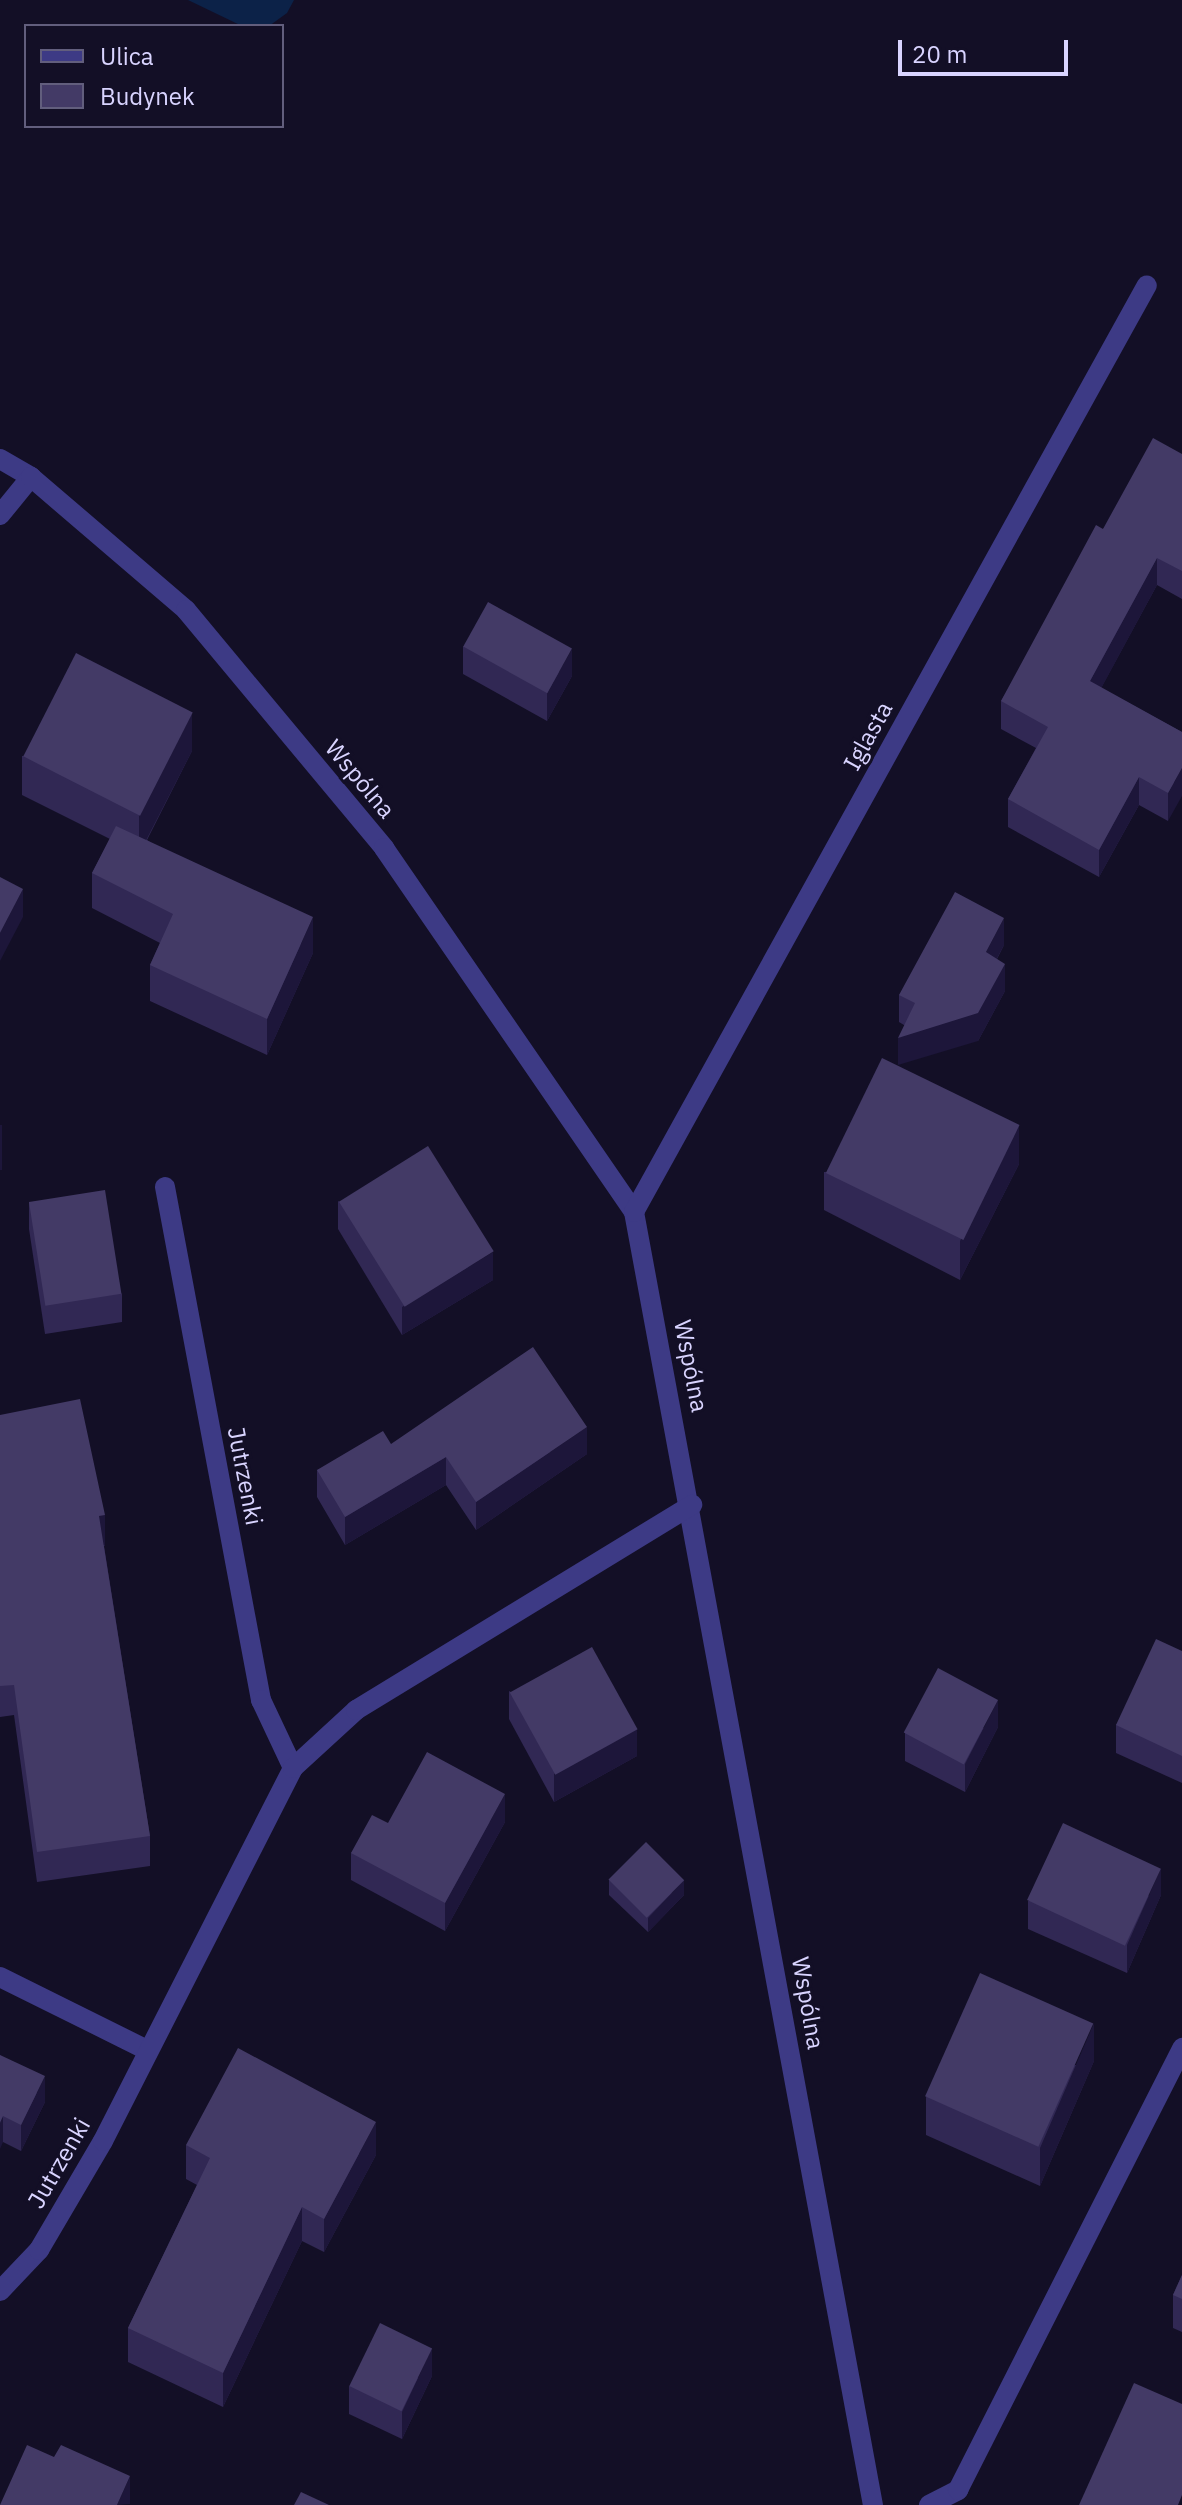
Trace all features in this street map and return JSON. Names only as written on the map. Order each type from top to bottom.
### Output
[{"type":"street","name":"Iglasta","points":[[634,1212],[1147,285]]},
{"type":"street","name":"Wspólna","points":[[0,459],[31,477],[186,610],[384,848],[634,1212],[692,1505],[873,2505]]},
{"type":"street","points":[[0,515],[31,477]]},
{"type":"street","name":"Jutrzenki","points":[[165,1187],[261,1700],[293,1768]]},
{"type":"street","name":"Jutrzenki","points":[[0,2291],[39,2250],[103,2141],[293,1768],[356,1710],[692,1505]]},
{"type":"street","points":[[0,1977],[147,2050]]},
{"type":"street","points":[[929,2505],[958,2490],[1182,2048]]},
{"type":"water","points":[[188,0],[294,0],[287,13],[272,24],[238,24]]},
{"type":"building","points":[[1153,438],[1182,454],[1182,571],[1157,558],[1090,681],[1182,732],[1182,768],[1168,793],[1139,777],[1099,850],[1008,799],[1048,727],[1001,701],[1096,525],[1103,529]]},
{"type":"building","points":[[488,602],[572,649],[547,693],[463,647]]},
{"type":"building","points":[[76,653],[193,712],[140,816],[23,756]]},
{"type":"building","points":[[116,826],[313,917],[267,1019],[150,965],[173,914],[92,873]]},
{"type":"building","points":[[0,877],[23,889],[0,933]]},
{"type":"building","points":[[955,892],[1004,918],[986,952],[1005,964],[978,1013],[898,1038],[915,1003],[899,995]]},
{"type":"building","points":[[882,1058],[1020,1125],[963,1240],[826,1173]]},
{"type":"building","points":[[428,1146],[494,1251],[405,1307],[339,1202]]},
{"type":"building","points":[[105,1190],[121,1294],[45,1306],[29,1202]]},
{"type":"building","points":[[533,1347],[587,1427],[476,1502],[446,1457],[345,1517],[317,1470],[383,1431],[391,1444]]},
{"type":"building","points":[[80,1399],[105,1515],[99,1516],[150,1836],[37,1852],[14,1685],[0,1686],[0,1415]]},
{"type":"building","points":[[1156,1639],[1182,1651],[1182,1756],[1116,1725]]},
{"type":"building","points":[[592,1647],[638,1729],[555,1775],[510,1693]]},
{"type":"building","points":[[938,1668],[998,1700],[964,1764],[904,1732]]},
{"type":"building","points":[[427,1752],[505,1794],[445,1903],[351,1853],[372,1815],[388,1823]]},
{"type":"building","points":[[1063,1823],[1161,1869],[1125,1946],[1027,1900]]},
{"type":"building","points":[[646,1842],[684,1880],[647,1918],[609,1879]]},
{"type":"building","points":[[980,1973],[1093,2023],[1038,2147],[925,2096]]},
{"type":"building","points":[[238,2048],[376,2122],[324,2219],[302,2207],[223,2373],[128,2328],[210,2158],[186,2145]]},
{"type":"building","points":[[0,2055],[45,2076],[21,2125],[3,2116],[0,2123]]},
{"type":"building","points":[[1182,2275],[1182,2299],[1173,2295]]},
{"type":"building","points":[[380,2323],[432,2348],[401,2411],[349,2386]]},
{"type":"building","points":[[1134,2383],[1182,2404],[1182,2495],[1178,2505],[1079,2505]]},
{"type":"building","points":[[27,2445],[54,2457],[61,2445],[130,2476],[117,2505],[0,2505]]},
{"type":"building","points":[[301,2492],[329,2505],[294,2505]]}]
